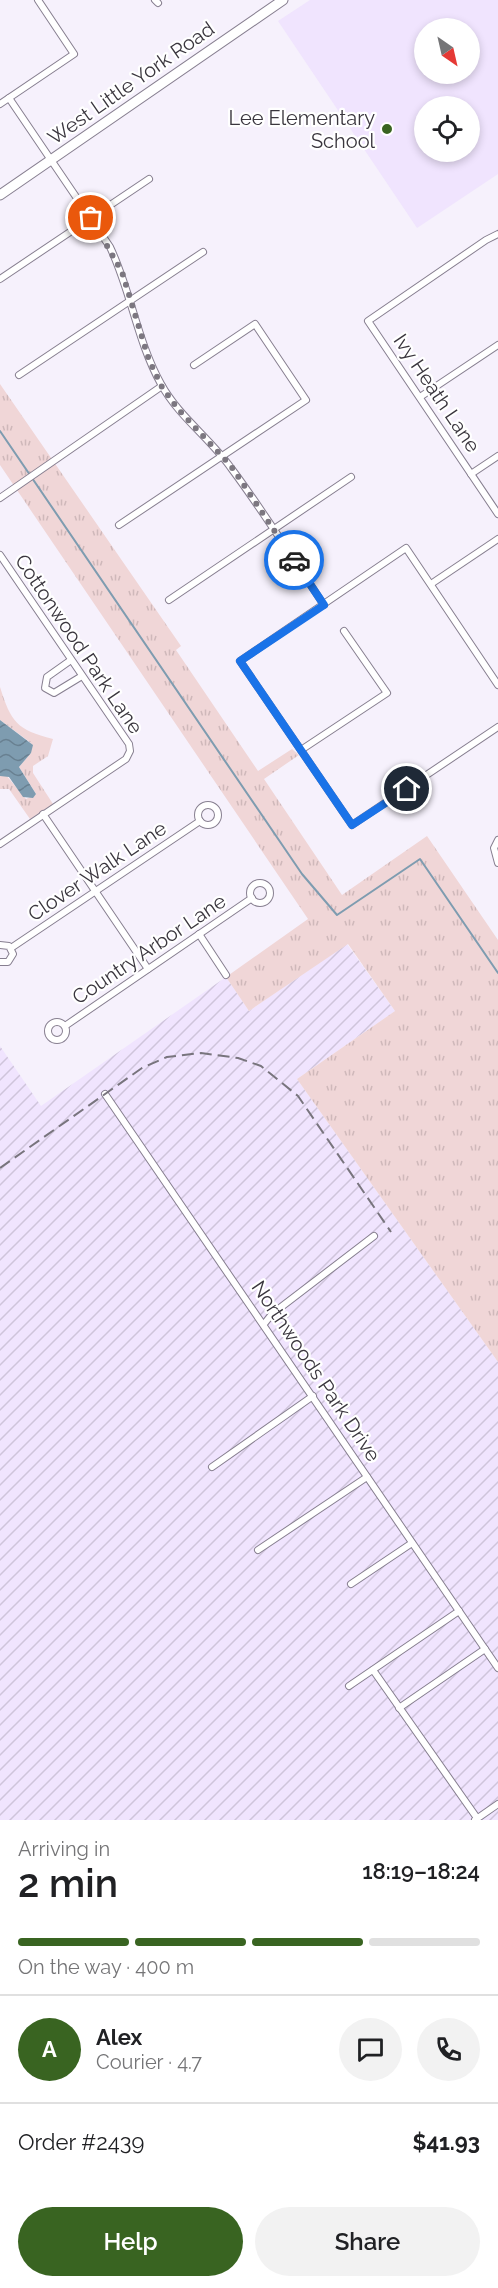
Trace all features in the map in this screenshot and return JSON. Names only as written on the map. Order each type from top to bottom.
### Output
[{"type":"main road","name":"West Little York Road","points":[[0,195],[283,0]]},
{"type":"street","points":[[0,104],[74,54],[38,0]]},
{"type":"street","points":[[9,98],[91,218],[122,272],[149,360],[162,387],[178,409],[222,456],[324,605]]},
{"type":"street","points":[[0,279],[149,179]]},
{"type":"street","name":"Ivy Heath Lane","points":[[498,234],[368,321],[498,514]]},
{"type":"street","points":[[19,375],[203,252]]},
{"type":"street","points":[[119,525],[306,400],[255,324],[194,365]]},
{"type":"street","points":[[420,398],[498,345]]},
{"type":"street","points":[[0,498],[162,387]]},
{"type":"street","points":[[471,474],[498,456]]},
{"type":"street","points":[[169,600],[351,477]]},
{"type":"street","points":[[431,584],[498,539]]},
{"type":"street","points":[[498,685],[406,548],[240,661],[352,825],[498,727]]},
{"type":"street","name":"Cottonwood Park Lane","points":[[0,555],[129,744],[130,751],[126,759],[44,814]]},
{"type":"street","points":[[301,750],[387,693],[344,631]]},
{"type":"street","points":[[71,660],[47,677],[45,688],[54,693],[82,676]]},
{"type":"street","points":[[0,844],[44,814],[148,969]]},
{"type":"street","name":"Clover Walk Lane","points":[[0,962],[10,960],[11,948],[200,821]]},
{"type":"street","points":[[498,840],[494,848],[498,863]]},
{"type":"street","name":"Country Arbor Lane","points":[[64,1026],[252,898]]},
{"type":"street","points":[[199,934],[226,975]]},
{"type":"street","points":[[0,945],[11,948]]},
{"type":"street","name":"Northwoods Park Drive","points":[[105,1094],[498,1668]]},
{"type":"street","points":[[264,1324],[272,1314],[374,1236]]},
{"type":"street","points":[[213,1467],[313,1396]]},
{"type":"street","points":[[258,1550],[368,1477]]},
{"type":"street","points":[[351,1584],[412,1543]]},
{"type":"street","points":[[349,1686],[459,1611]]},
{"type":"street","points":[[399,1708],[485,1649]]},
{"type":"street","points":[[372,1670],[479,1819],[498,1804]]},
{"type":"shaded area","name":"Lee Elementary School","points":[[310,0],[498,0],[498,174],[417,228],[278,21]]},
{"type":"shaded area","points":[[347,944],[395,1011],[297,1079],[498,1362],[498,1820],[0,1820],[0,1046],[41,1106],[226,977],[249,1011]]},
{"type":"green space","points":[[0,384],[181,646],[176,650],[258,771],[292,749],[299,755],[264,779],[342,895],[427,836],[498,940],[498,1362],[297,1079],[395,1011],[348,944],[249,1011],[226,977],[308,919],[0,465]]},
{"type":"green space","points":[[0,687],[8,709],[17,723],[31,732],[53,739],[48,756],[33,766],[33,773],[53,804],[30,819],[9,789],[0,789],[0,776],[6,775],[26,799],[36,794],[19,767],[31,753],[31,743],[0,720]]},
{"type":"water","points":[[0,720],[33,745],[31,753],[19,767],[36,794],[33,798],[23,797],[9,777],[0,776]]},
{"type":"waterway","points":[[0,431],[302,874],[337,915],[420,859],[498,973]]},
{"type":"railway","points":[[0,1168],[142,1068],[167,1057],[201,1053],[238,1058],[261,1066],[298,1096],[391,1232]]},
{"type":"way so far","points":[[91,218],[110,247],[122,272],[140,335],[162,387],[195,429],[231,466],[294,560]]},
{"type":"place","name":"Lee Elementary School","points":[[387,129]]},
{"type":"route","points":[[294,560],[324,605],[240,661],[352,825],[407,789]]}]
